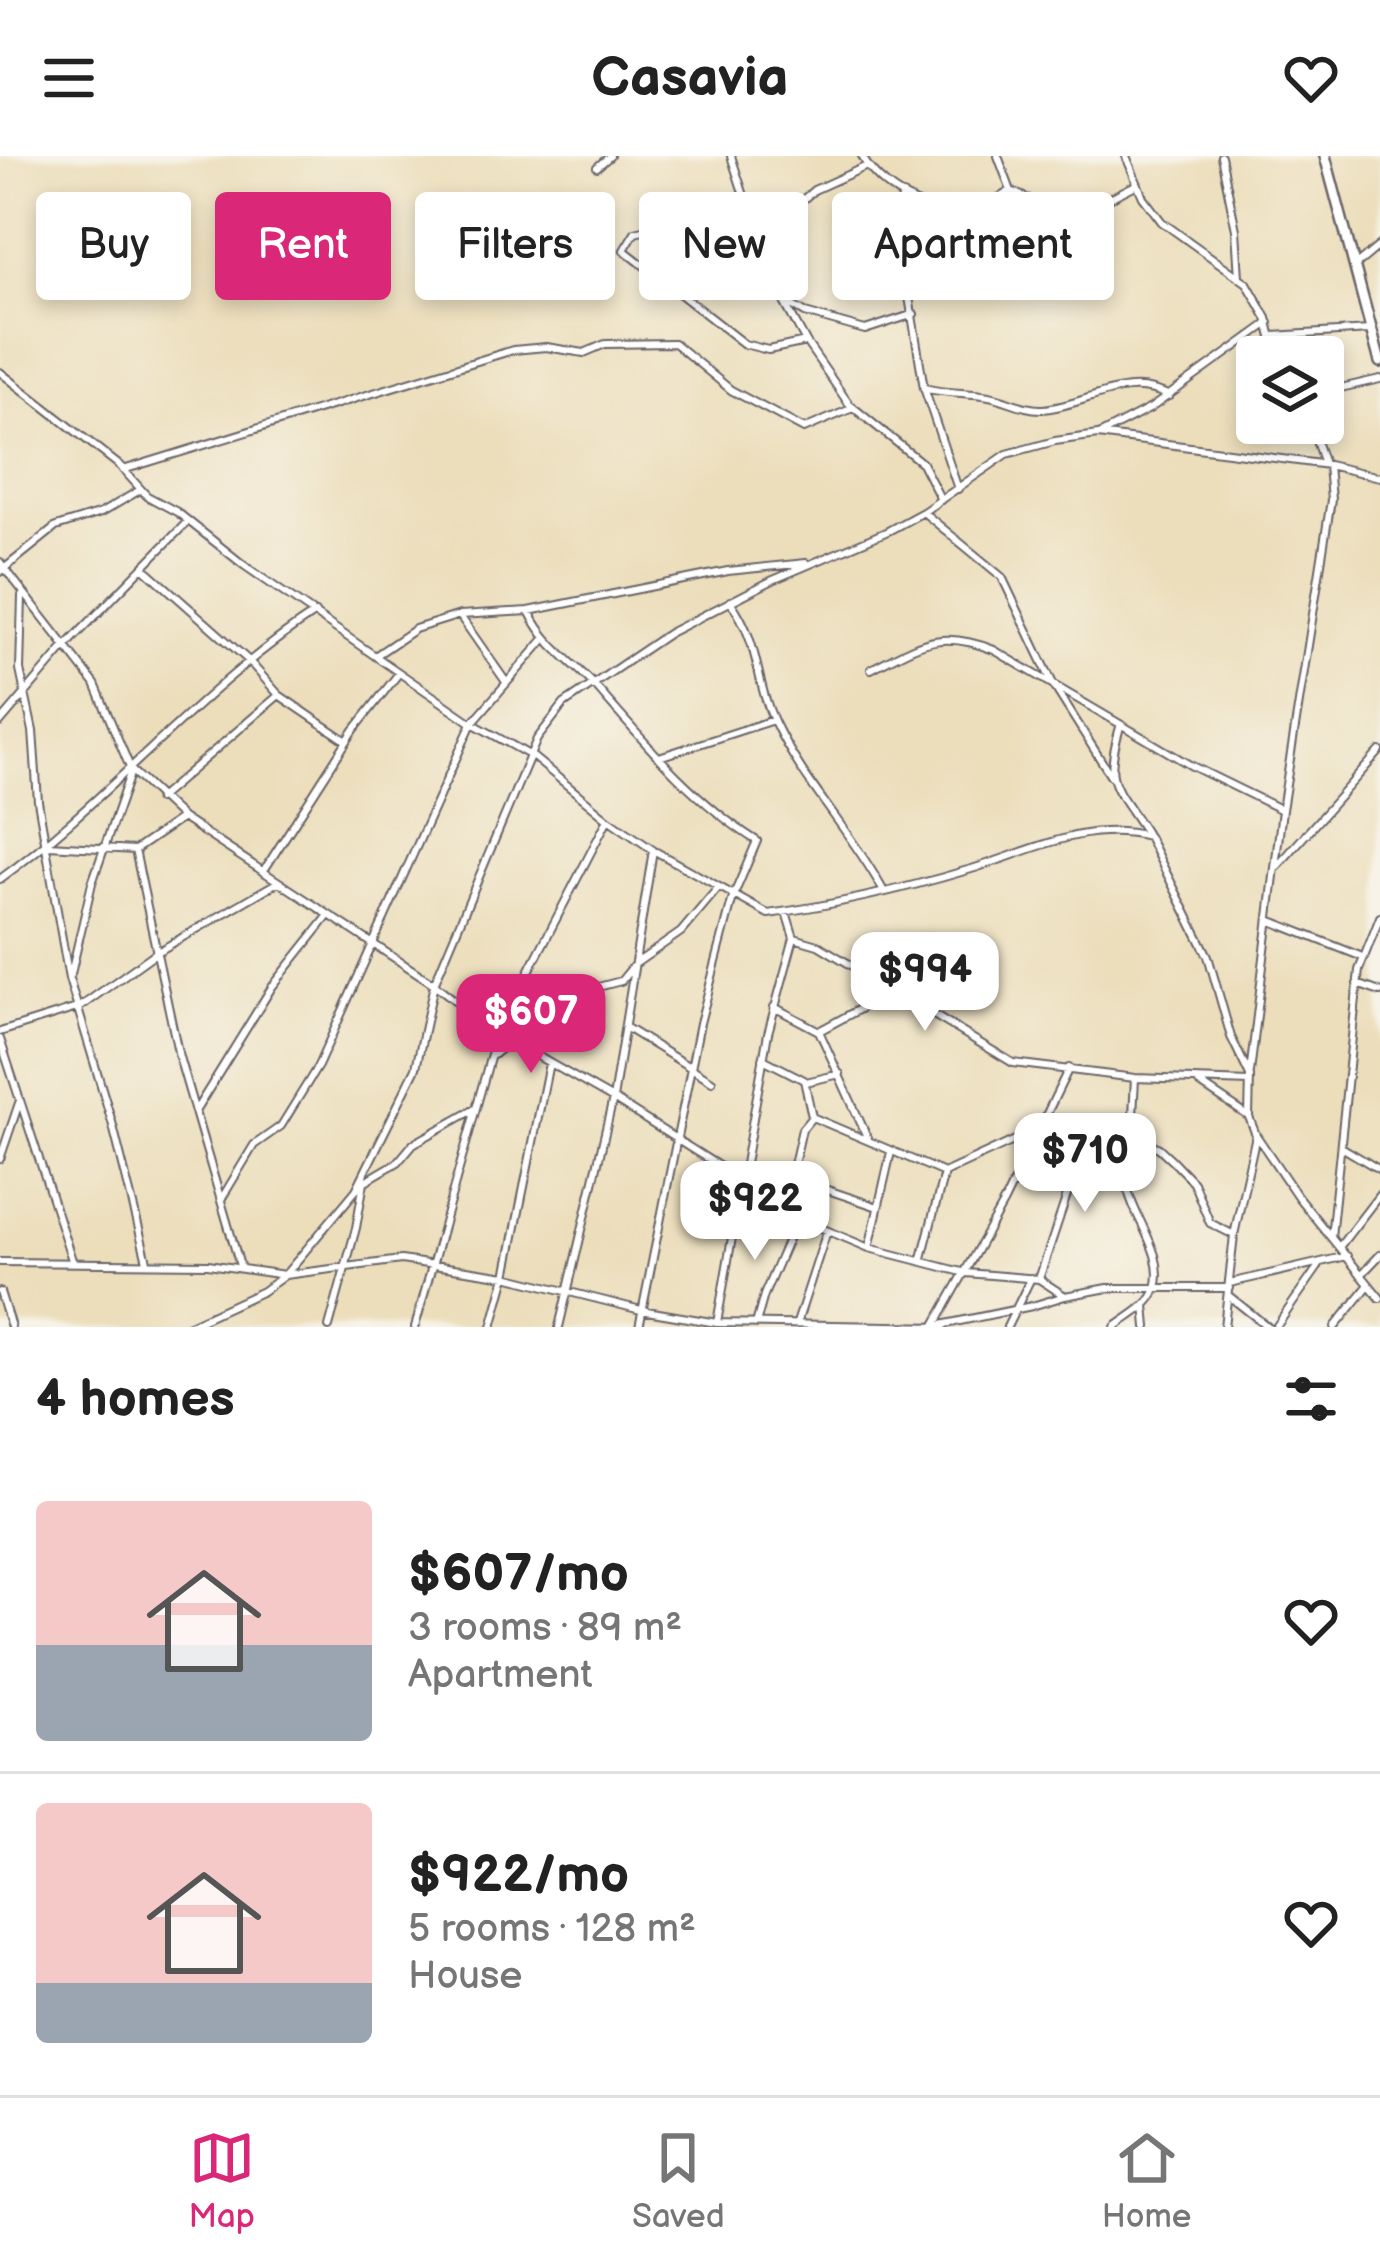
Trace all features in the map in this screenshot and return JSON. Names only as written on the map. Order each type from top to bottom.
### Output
[{"type":"main road","points":[[1325,156],[1380,362]]},
{"type":"street","points":[[597,167],[610,156]]},
{"type":"street","points":[[730,156],[742,192]]},
{"type":"street","points":[[862,156],[867,166],[899,192]]},
{"type":"street","points":[[998,156],[1011,191],[1052,212],[1074,215],[1138,184]]},
{"type":"street","points":[[1126,156],[1162,222],[1239,277],[1259,301],[1273,336],[1370,330]]},
{"type":"street","points":[[1221,156],[1236,230],[1239,277]]},
{"type":"street","points":[[808,195],[867,166]]},
{"type":"street","points":[[639,231],[624,250],[639,262]]},
{"type":"street","points":[[1357,265],[1380,244]]},
{"type":"street","points":[[688,300],[745,344],[768,350],[806,342]]},
{"type":"street","points":[[783,300],[805,314],[865,331],[915,314]]},
{"type":"street","points":[[783,300],[853,408],[922,463],[941,500]]},
{"type":"street","points":[[912,300],[924,388],[958,489]]},
{"type":"street","points":[[1098,435],[1168,396],[1269,323]]},
{"type":"street","points":[[123,470],[513,350],[546,347],[584,353],[605,344],[674,344],[730,390],[804,429],[853,408]]},
{"type":"street","points":[[0,372],[123,470],[140,490],[244,566],[472,724],[533,757],[653,850],[768,914],[970,870],[1065,838],[1116,830],[1148,836]]},
{"type":"street","points":[[1344,387],[1380,379]]},
{"type":"street","points":[[924,388],[993,396],[1043,409],[1131,386],[1150,386],[1168,396]]},
{"type":"street","points":[[356,1190],[416,1068],[434,984],[537,739],[564,704],[592,682],[669,632],[923,512],[1023,448],[1098,435],[1326,464],[1380,477]]},
{"type":"street","points":[[1318,444],[1331,500],[1282,810],[1249,1117],[1256,1135],[1380,1298]]},
{"type":"street","points":[[140,490],[101,513],[56,527],[2,568],[95,684],[131,770],[158,799],[434,984],[497,1033],[613,1099],[784,1209],[869,1247],[966,1273],[1035,1279],[1065,1296]]},
{"type":"street","points":[[923,512],[1002,577],[1054,686],[1148,836],[1208,956],[1231,1036],[1250,1079]]},
{"type":"street","points":[[0,723],[65,647],[188,521]]},
{"type":"street","points":[[375,656],[416,628],[460,615],[529,611],[728,571],[818,562]]},
{"type":"street","points":[[143,567],[249,661],[279,695],[347,740]]},
{"type":"street","points":[[22,592],[20,670],[70,979],[147,1261]]},
{"type":"street","points":[[730,601],[750,628],[773,720],[814,792],[856,845],[883,890]]},
{"type":"street","points":[[529,611],[544,640],[592,682],[694,794],[757,841],[734,897],[674,1138],[639,1327]]},
{"type":"street","points":[[0,879],[46,845],[249,661],[315,613]]},
{"type":"street","points":[[460,615],[506,682]]},
{"type":"street","points":[[871,669],[928,640],[951,636],[994,650],[1120,727],[1282,810]]},
{"type":"street","points":[[222,1198],[254,1145],[281,1126],[318,1066],[472,724],[544,640]]},
{"type":"street","points":[[262,872],[347,740],[399,673]]},
{"type":"street","points":[[158,799],[279,695]]},
{"type":"street","points":[[659,757],[773,720]]},
{"type":"street","points":[[1112,776],[1110,763],[1120,727]]},
{"type":"street","points":[[1275,869],[1380,751]]},
{"type":"street","points":[[70,979],[92,883],[131,770]]},
{"type":"street","points":[[46,845],[135,850],[182,818]]},
{"type":"street","points":[[415,1327],[497,1033],[608,819]]},
{"type":"street","points":[[135,850],[179,1058],[240,1266]]},
{"type":"street","points":[[559,1327],[613,1099],[653,850]]},
{"type":"street","points":[[72,1260],[0,1036],[80,1007],[154,954],[278,882]]},
{"type":"street","points":[[490,1058],[536,1020],[578,1015],[598,987],[621,981],[635,964],[681,932],[718,888]]},
{"type":"street","points":[[717,1325],[763,1059],[794,938],[786,912]]},
{"type":"street","points":[[196,1109],[272,987],[329,915]]},
{"type":"street","points":[[1331,1237],[1361,957],[1380,917]]},
{"type":"street","points":[[1269,920],[1361,957]]},
{"type":"street","points":[[794,938],[818,944],[1013,1063],[1135,1078],[1250,1079]]},
{"type":"street","points":[[1357,984],[1380,992]]},
{"type":"street","points":[[819,1031],[895,990]]},
{"type":"street","points":[[774,1007],[819,1031],[868,1139]]},
{"type":"street","points":[[625,1027],[712,1081]]},
{"type":"street","points":[[763,1059],[782,1065],[806,1082],[812,1117],[802,1129],[784,1209]]},
{"type":"street","points":[[492,1327],[549,1063]]},
{"type":"street","points":[[938,1326],[1069,1068]]},
{"type":"street","points":[[806,1082],[840,1074]]},
{"type":"street","points":[[1132,1134],[1135,1078]]},
{"type":"street","points":[[1196,1081],[1249,1117]]},
{"type":"street","points":[[0,1159],[20,1100]]},
{"type":"street","points":[[184,1327],[263,1292],[285,1275],[364,1182],[398,1162],[413,1144],[476,1108]]},
{"type":"street","points":[[812,1117],[944,1173],[1035,1131],[1132,1134],[1172,1160],[1193,1182],[1210,1223],[1234,1234]]},
{"type":"street","points":[[1115,1327],[1145,1305],[1157,1287],[1153,1251],[1136,1219],[1126,1185],[1121,1133]]},
{"type":"street","points":[[1007,1327],[1035,1279],[1087,1135]]},
{"type":"street","points":[[1220,1327],[1228,1312],[1234,1234],[1256,1135]]},
{"type":"street","points":[[1343,1148],[1380,1170]]},
{"type":"street","points":[[869,1247],[891,1152]]},
{"type":"street","points":[[922,1258],[944,1173]]},
{"type":"street","points":[[793,1178],[878,1207]]},
{"type":"street","points":[[328,1327],[364,1182]]},
{"type":"street","points":[[1340,1246],[1380,1194]]},
{"type":"street","points":[[756,1325],[798,1216]]},
{"type":"street","points":[[796,1323],[827,1231]]},
{"type":"street","points":[[1360,1275],[1380,1255]]},
{"type":"street","points":[[0,1262],[147,1261],[240,1266],[285,1275],[401,1259],[506,1276],[717,1325],[938,1326],[1108,1288],[1229,1289],[1347,1256]]},
{"type":"street","points":[[1229,1289],[1272,1327],[1319,1264]]},
{"type":"street","points":[[1335,1327],[1368,1286]]},
{"type":"street","points":[[0,1292],[10,1327]]},
{"type":"street","points":[[1145,1305],[1147,1327]]}]
